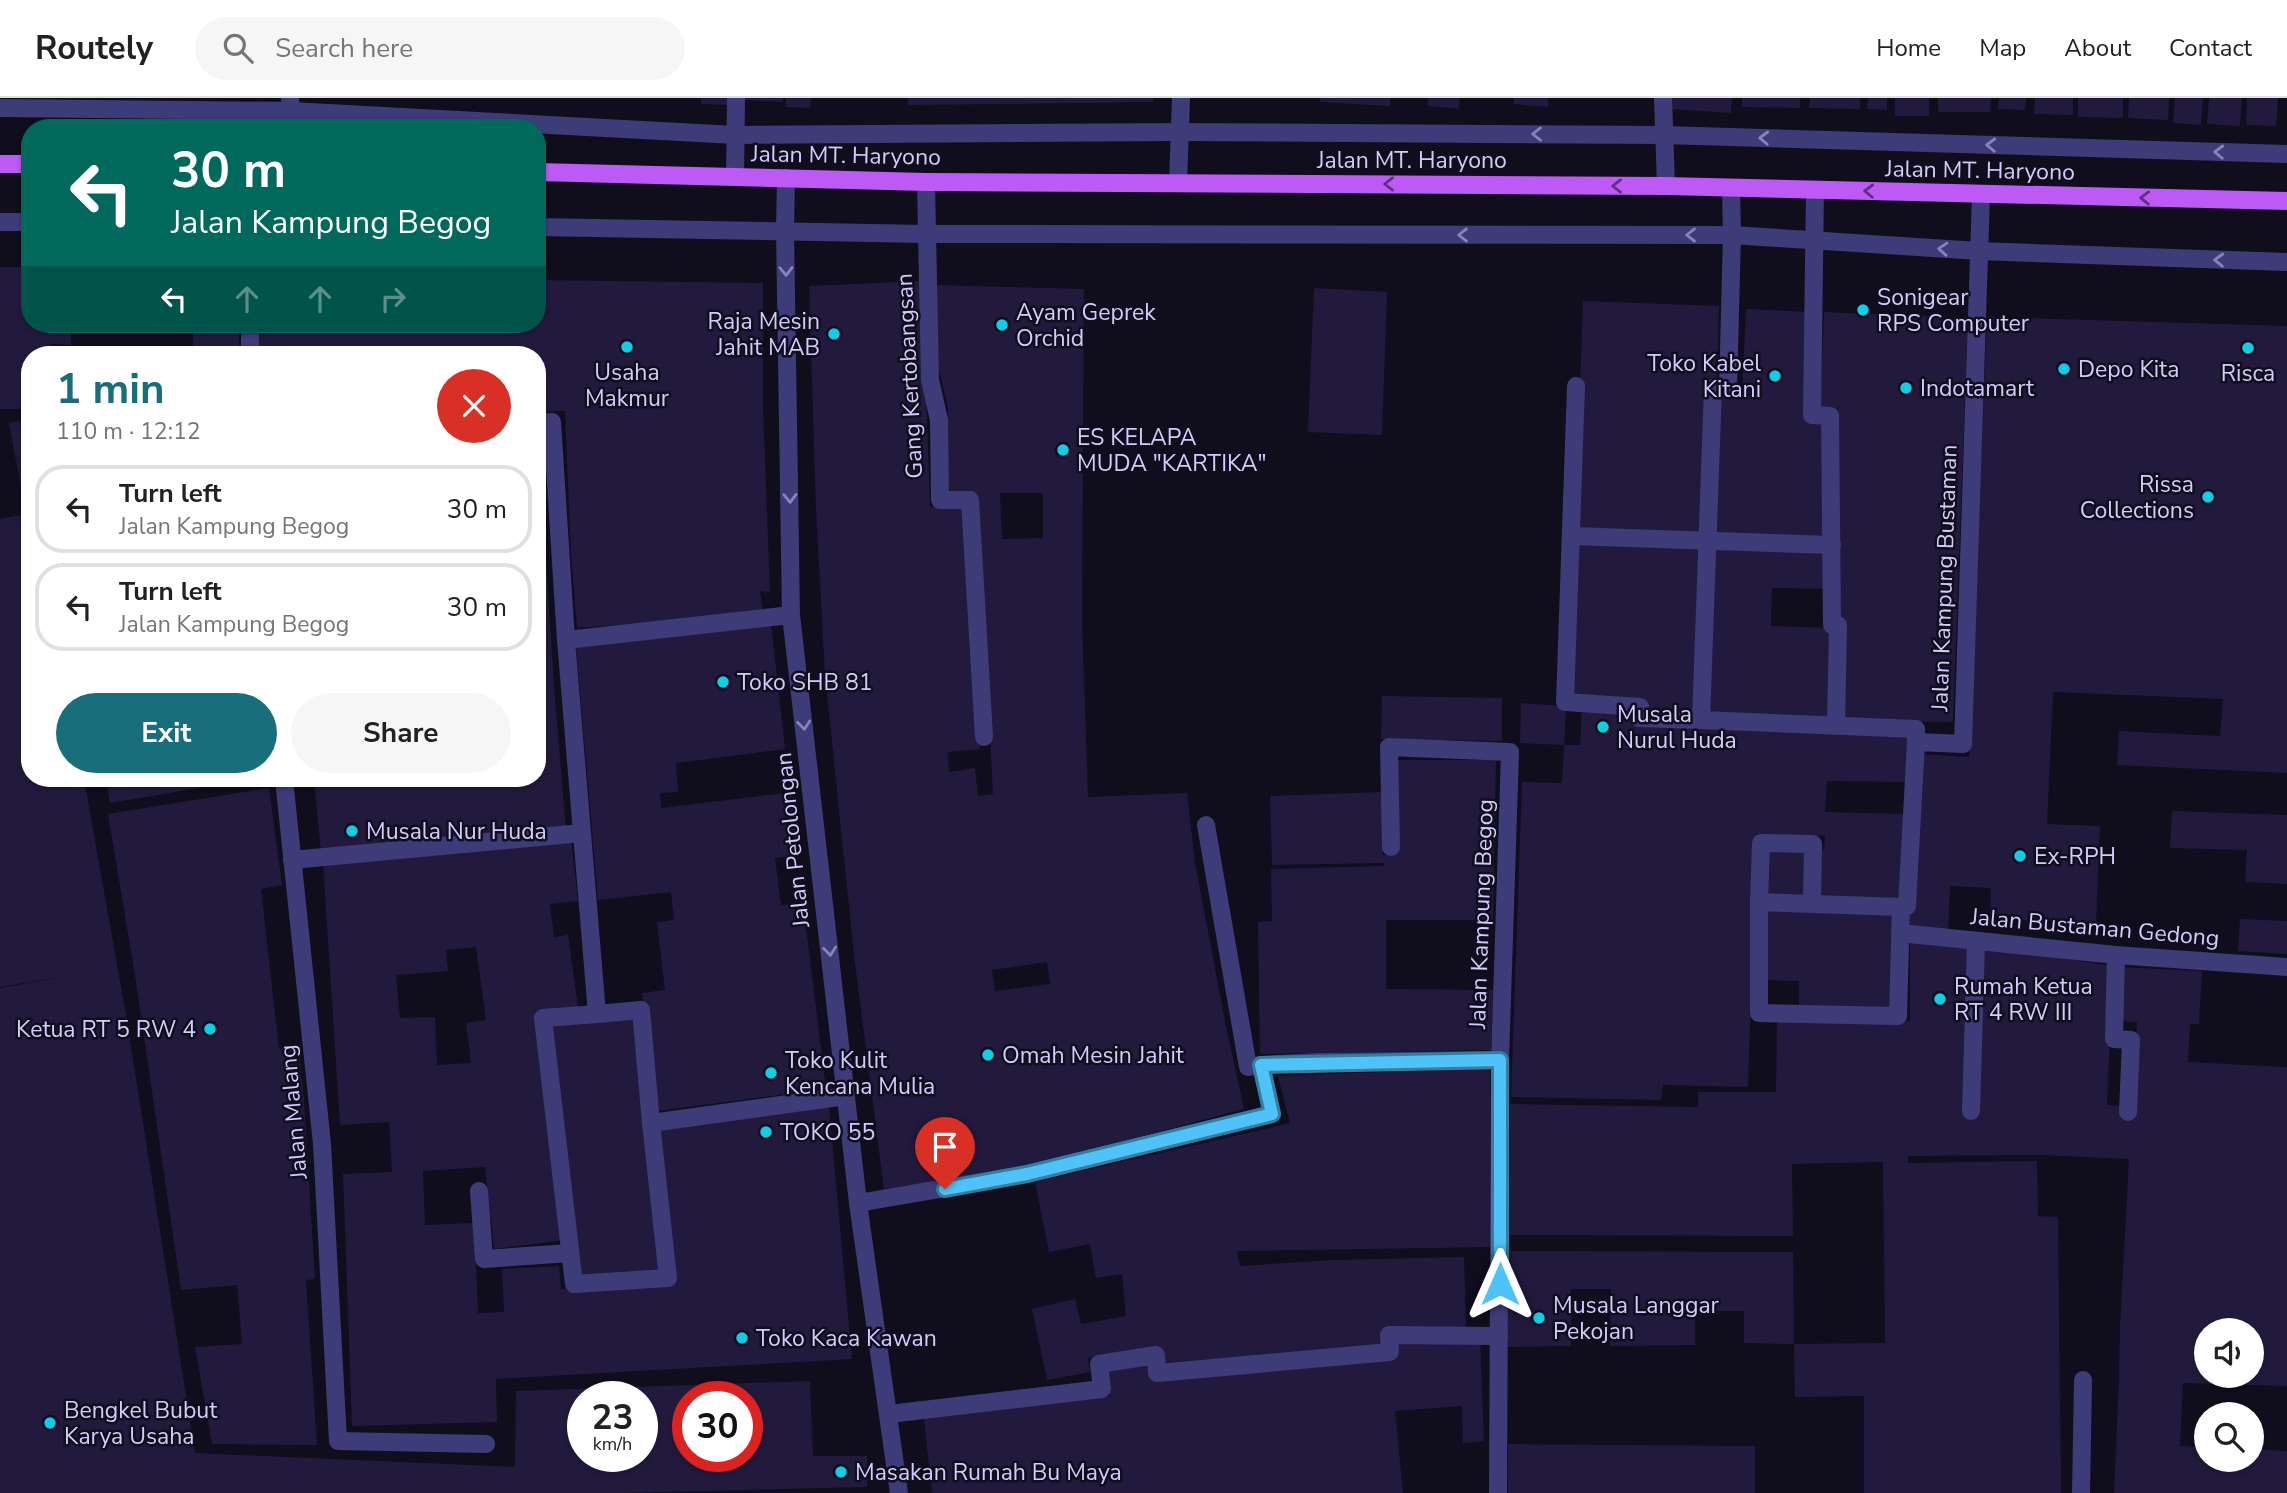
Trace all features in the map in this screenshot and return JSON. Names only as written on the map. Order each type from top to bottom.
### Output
[{"type":"main road","points":[[0,164],[21,164]]},
{"type":"main road","name":"Jalan MT. Haryono","points":[[546,172],[926,182],[1666,186],[2287,201]]},
{"type":"street","points":[[734,177],[736,98]]},
{"type":"street","points":[[1178,183],[1181,98]]},
{"type":"street","points":[[1663,98],[1666,186]]},
{"type":"street","points":[[0,108],[291,112],[426,119]]},
{"type":"street","points":[[546,125],[735,135],[1179,132],[1664,135],[2287,154]]},
{"type":"street","name":"Jalan Petolongan","points":[[786,178],[792,615],[858,1203],[899,1493]]},
{"type":"street","points":[[926,182],[926,234]]},
{"type":"street","points":[[1701,720],[1713,388],[1728,389],[1731,188]]},
{"type":"street","points":[[1815,190],[1812,415],[1830,416],[1832,625],[1838,625],[1836,726]]},
{"type":"street","name":"Jalan Kampung Bustaman","points":[[1901,907],[1907,906],[1916,742],[1963,744],[1981,195]]},
{"type":"street","points":[[0,222],[21,222]]},
{"type":"street","points":[[546,227],[926,234],[1732,235],[1979,251],[2287,262]]},
{"type":"street","name":"Gang Kertobangsan","points":[[926,234],[930,380],[939,420],[940,500],[970,499],[984,737]]},
{"type":"street","points":[[1576,386],[1565,702],[1640,707],[1639,718],[1916,729],[1916,742]]},
{"type":"street","points":[[546,422],[552,422],[566,640],[597,1013]]},
{"type":"street","points":[[1572,536],[1832,545]]},
{"type":"street","points":[[566,640],[792,615]]},
{"type":"street","name":"Jalan Kampung Begog","points":[[1261,1065],[1500,1060],[1510,752],[1389,747],[1391,847]]},
{"type":"street","name":"Jalan Malang","points":[[285,787],[323,1144],[338,1441],[486,1444]]},
{"type":"street","points":[[858,1203],[1027,1174],[1272,1114],[1261,1065],[1248,1067],[1206,824]]},
{"type":"street","points":[[292,860],[582,834]]},
{"type":"street","points":[[1759,902],[1901,907],[1898,1016],[1759,1013],[1759,902],[1761,843],[1813,845],[1812,902]]},
{"type":"street","name":"Jalan Bustaman Gedong","points":[[1900,933],[2116,956],[2287,967]]},
{"type":"street","points":[[1971,1111],[1976,942]]},
{"type":"street","points":[[2116,956],[2114,1040],[2131,1040],[2127,1112]]},
{"type":"street","points":[[641,1010],[651,1122],[668,1278],[574,1284],[543,1018],[641,1010]]},
{"type":"street","points":[[1498,1493],[1500,1060]]},
{"type":"street","points":[[651,1122],[846,1096]]},
{"type":"street","points":[[479,1191],[484,1259],[570,1253]]},
{"type":"street","points":[[889,1414],[1102,1389],[1099,1364],[1156,1355],[1157,1373],[1390,1352],[1389,1335],[1499,1336]]},
{"type":"street","points":[[2081,1493],[2083,1380]]},
{"type":"building","points":[[701,98],[728,98],[727,105],[701,104]]},
{"type":"building","points":[[783,98],[783,102],[741,100]]},
{"type":"building","points":[[786,98],[811,98],[810,108],[786,107]]},
{"type":"building","points":[[908,98],[1153,98],[1153,102],[908,105]]},
{"type":"building","points":[[1320,98],[1390,98],[1390,106],[1320,102]]},
{"type":"building","points":[[1428,98],[1460,98],[1459,109],[1428,106]]},
{"type":"building","points":[[1514,98],[1548,98],[1548,107],[1514,104]]},
{"type":"building","points":[[1672,98],[1732,98],[1731,113],[1671,109]]},
{"type":"building","points":[[1742,98],[1800,98],[1800,108],[1742,107]]},
{"type":"building","points":[[1810,98],[1860,98],[1860,109],[1809,108]]},
{"type":"building","points":[[1868,98],[1887,98],[1887,110],[1867,109]]},
{"type":"building","points":[[1895,98],[1929,98],[1929,116],[1895,116]]},
{"type":"building","points":[[1938,98],[1991,98],[1990,112],[1938,112]]},
{"type":"building","points":[[1999,98],[2026,98],[2025,110],[1998,109]]},
{"type":"building","points":[[2035,98],[2073,98],[2073,115],[2034,114]]},
{"type":"building","points":[[2078,98],[2123,98],[2123,118],[2078,117]]},
{"type":"building","points":[[2129,98],[2169,98],[2168,120],[2128,118]]},
{"type":"building","points":[[2175,98],[2203,98],[2201,125],[2173,123]]},
{"type":"building","points":[[2209,98],[2242,98],[2240,126],[2207,124]]},
{"type":"building","points":[[2247,98],[2278,98],[2276,126],[2246,125]]},
{"type":"building","points":[[0,267],[21,267],[21,333],[71,333],[71,345],[21,346],[21,409],[0,409]]},
{"type":"building","points":[[546,280],[763,283],[763,407],[770,592],[760,591],[763,614],[577,628],[565,411],[546,412],[546,346],[256,346],[257,333],[546,333]]},
{"type":"building","points":[[922,281],[930,507],[965,505],[980,749],[948,752],[949,772],[975,768],[978,796],[993,794],[977,494],[948,494],[948,407],[937,362],[935,285],[1084,289],[1082,621],[1088,797],[1187,793],[1195,863],[1244,1109],[1013,1171],[884,1189],[854,955],[825,674],[816,510],[809,286]],"holes":[[[1000,493],[1043,493],[1043,538],[1002,539]],[[1047,962],[1050,984],[995,991],[992,970]]]},
{"type":"building","points":[[1314,288],[1387,292],[1382,435],[1308,432]]},
{"type":"building","points":[[1583,301],[1719,306],[1717,384],[1704,536],[1575,532]]},
{"type":"building","points":[[1746,309],[1811,312],[1805,418],[1827,419],[1829,539],[1711,534],[1716,392],[1742,394]]},
{"type":"building","points":[[1824,312],[1968,318],[1953,722],[1841,720],[1835,617],[1836,564],[1820,410]]},
{"type":"building","points":[[1987,317],[2287,326],[2287,773],[2117,765],[2119,731],[2220,736],[2223,699],[2053,692],[2047,824],[2100,826],[2096,923],[1990,919],[1991,888],[1950,886],[1948,930],[1909,928],[1919,754],[1969,757]]},
{"type":"building","points":[[193,333],[239,333],[239,346],[193,346]]},
{"type":"building","points":[[21,421],[21,487],[9,423]]},
{"type":"building","points":[[21,515],[21,787],[85,787],[126,1015],[195,1453],[515,1467],[516,1391],[567,1389],[567,1472],[658,1472],[658,1386],[672,1386],[672,1472],[763,1472],[763,1383],[810,1381],[813,1456],[867,1456],[867,1487],[620,1493],[0,1493],[0,988],[67,976],[0,987],[0,519]]},
{"type":"building","points":[[1574,541],[1702,545],[1697,716],[1568,699]]},
{"type":"building","points":[[1713,544],[1829,547],[1828,589],[1772,588],[1771,626],[1833,628],[1832,720],[1707,717]]},
{"type":"building","points":[[546,559],[566,829],[321,852],[315,787],[546,787]]},
{"type":"building","points":[[771,624],[785,749],[676,763],[678,792],[660,793],[661,808],[792,792],[799,855],[775,858],[781,905],[803,903],[826,1089],[657,1111],[642,993],[665,990],[657,922],[674,920],[671,892],[598,900],[576,646]]},
{"type":"building","points":[[1382,696],[1502,698],[1502,741],[1381,739]]},
{"type":"building","points":[[1521,703],[1566,706],[1564,745],[1520,743]]},
{"type":"building","points":[[1582,707],[1909,733],[1907,782],[1827,781],[1825,812],[1906,814],[1902,900],[1816,896],[1817,849],[1824,849],[1825,836],[1756,834],[1748,1087],[1663,1085],[1661,1100],[1511,1097],[1522,782],[1562,783],[1564,745],[1580,745]]},
{"type":"building","points":[[1396,760],[1496,760],[1493,920],[1386,920],[1386,989],[1493,990],[1491,1050],[1260,1054],[1258,922],[1272,921],[1271,869],[1384,866],[1384,863],[1272,865],[1270,796],[1382,792],[1383,855],[1395,855]]},
{"type":"building","points":[[107,787],[205,787],[110,803]]},
{"type":"building","points":[[269,788],[282,885],[261,889],[279,1049],[298,1046],[304,1100],[315,1279],[306,1280],[317,1445],[212,1444],[195,1347],[242,1344],[237,1285],[181,1290],[135,975],[108,814]]},
{"type":"building","points":[[2172,811],[2287,815],[2287,884],[2245,882],[2247,850],[2170,848]]},
{"type":"building","points":[[571,838],[578,901],[550,904],[554,937],[568,935],[578,1007],[538,1013],[565,1240],[494,1249],[485,1167],[423,1171],[425,1225],[474,1223],[478,1313],[504,1312],[502,1269],[559,1266],[561,1289],[672,1283],[655,1127],[829,1107],[852,1359],[496,1379],[497,1422],[352,1426],[343,1174],[392,1172],[389,1122],[340,1125],[323,863]],"holes":[[[476,947],[486,1020],[466,1023],[471,1063],[437,1065],[435,1017],[400,1018],[396,975],[448,971],[446,950]]]},
{"type":"building","points":[[1764,847],[1811,849],[1809,896],[1763,895]]},
{"type":"building","points":[[1764,910],[1897,913],[1894,1013],[1799,1009],[1799,981],[1762,980]]},
{"type":"building","points":[[2240,919],[2287,921],[2287,954],[2238,951]]},
{"type":"building","points":[[1910,942],[1982,946],[2113,966],[2107,1105],[2123,1106],[2132,1119],[2137,1022],[2118,1021],[2120,967],[2202,971],[2199,1024],[2190,1024],[2188,1062],[2287,1067],[2287,1386],[2264,1385],[2264,1318],[2194,1318],[2194,1383],[2183,1383],[2180,1446],[2194,1447],[2194,1472],[2264,1472],[2264,1450],[2287,1451],[2287,1493],[2114,1493],[2129,1159],[2038,1155],[1908,1156],[1908,1163],[2037,1161],[2038,1216],[2058,1217],[2061,1493],[1864,1493],[1864,1396],[1795,1397],[1794,1344],[1885,1343],[1883,1162],[1792,1164],[1793,1236],[1509,1235],[1510,1104],[1698,1107],[1698,1092],[1776,1092],[1777,1020],[1910,1021]]},
{"type":"building","points":[[637,1015],[663,1274],[576,1282],[550,1024]]},
{"type":"building","points":[[1490,1068],[1491,1247],[1237,1251],[1240,1266],[1334,1260],[1464,1257],[1466,1330],[1386,1346],[1160,1363],[1130,1351],[1088,1358],[1090,1372],[1047,1380],[1032,1309],[1075,1299],[1081,1324],[1126,1316],[1122,1274],[1096,1278],[1090,1244],[1049,1252],[1035,1182],[1290,1123],[1278,1076]]},
{"type":"building","points":[[1507,1251],[1793,1252],[1794,1344],[1744,1343],[1744,1311],[1695,1311],[1695,1345],[1610,1346],[1611,1289],[1571,1289],[1571,1346],[1508,1347]]},
{"type":"building","points":[[1480,1338],[1484,1441],[1463,1443],[1462,1406],[1395,1411],[1403,1493],[932,1493],[924,1419],[1110,1396],[1107,1366],[1152,1359],[1154,1379],[1339,1362],[1391,1340]]},
{"type":"building","points":[[1508,1444],[1755,1446],[1755,1493],[1508,1493]]},
{"type":"place","name":"Sonigear RPS Computer","points":[[1863,310]]},
{"type":"place","name":"Ayam Geprek Orchid","points":[[1002,325]]},
{"type":"place","name":"Raja Mesin Jahit MAB","points":[[834,334]]},
{"type":"place","name":"Usaha Makmur","points":[[627,347]]},
{"type":"place","name":"Risca","points":[[2248,348]]},
{"type":"place","name":"Depo Kita","points":[[2064,369]]},
{"type":"place","name":"Toko Kabel Kitani","points":[[1775,376]]},
{"type":"place","name":"Indotamart","points":[[1906,388]]},
{"type":"place","name":"ES KELAPA MUDA \"KARTIKA\"","points":[[1063,450]]},
{"type":"place","name":"Rissa Collections","points":[[2208,497]]},
{"type":"place","name":"Toko SHB 81","points":[[723,682]]},
{"type":"place","name":"Musala Nurul Huda","points":[[1603,727]]},
{"type":"place","name":"Musala Nur Huda","points":[[352,831]]},
{"type":"place","name":"Ex-RPH","points":[[2020,856]]},
{"type":"place","name":"Rumah Ketua RT 4 RW III","points":[[1940,999]]},
{"type":"place","name":"Ketua RT 5 RW 4","points":[[210,1029]]},
{"type":"place","name":"Omah Mesin Jahit","points":[[988,1055]]},
{"type":"place","name":"Toko Kulit Kencana Mulia","points":[[771,1073]]},
{"type":"place","name":"TOKO 55","points":[[766,1132]]},
{"type":"place","name":"Musala Langgar Pekojan","points":[[1539,1318]]},
{"type":"place","name":"Toko Kaca Kawan","points":[[742,1338]]},
{"type":"place","name":"Bengkel Bubut Karya Usaha","points":[[50,1423]]},
{"type":"place","name":"Masakan Rumah Bu Maya","points":[[841,1472]]},
{"type":"route","points":[[945,1189],[1027,1174],[1272,1114],[1261,1065],[1500,1060],[1500,1284]]}]
